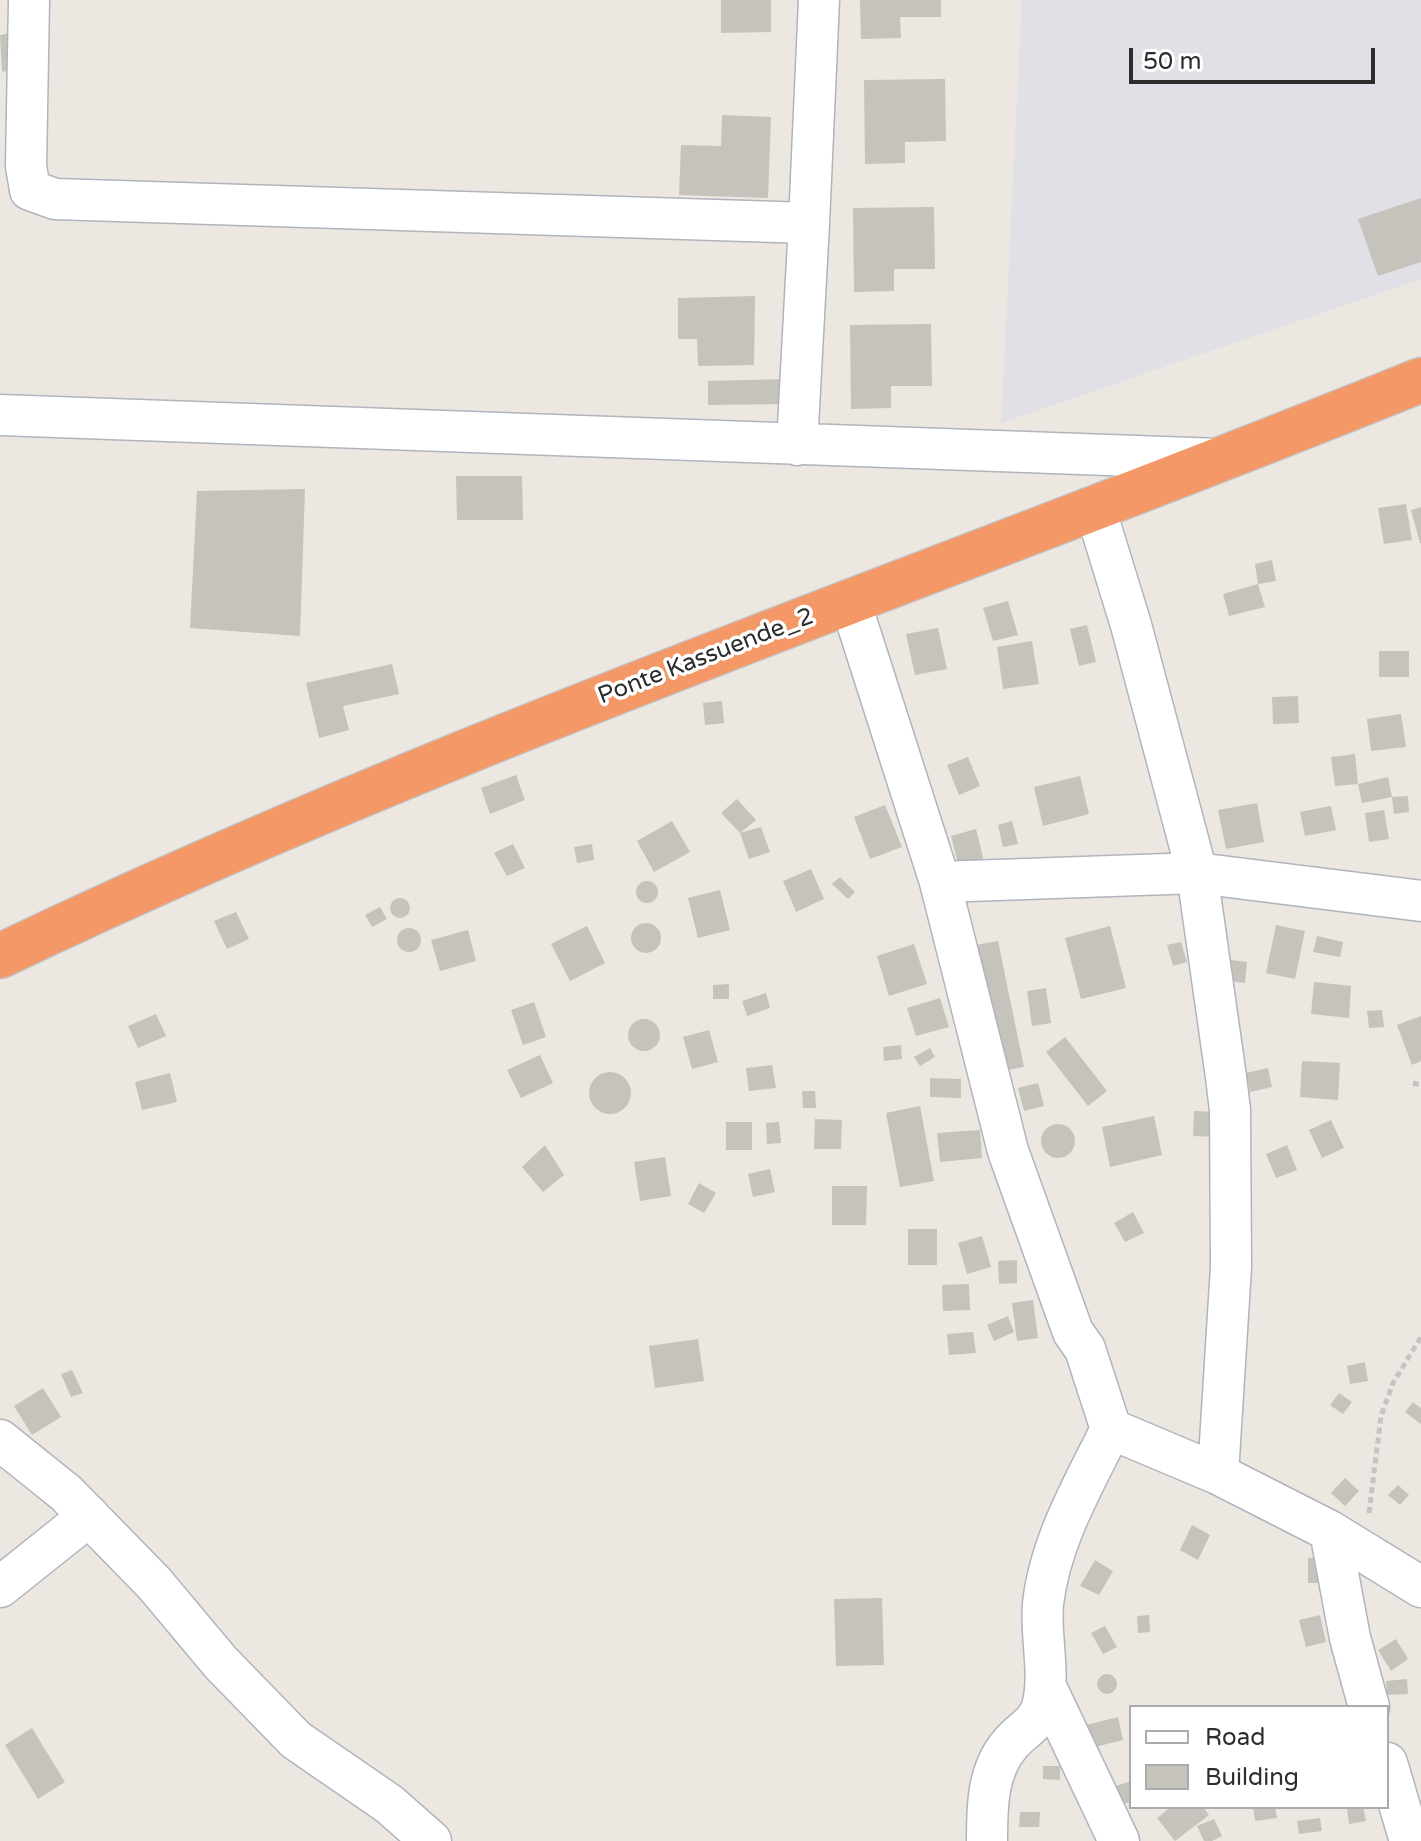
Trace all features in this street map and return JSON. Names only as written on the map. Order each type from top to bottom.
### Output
[{"type":"highway","name":"Ponte Kassuende_2","points":[[0,956],[193,867],[550,718],[1226,459],[1421,380]]},
{"type":"street","points":[[29,0],[26,166],[30,190],[55,199],[809,223]]},
{"type":"street","points":[[797,445],[819,0]]},
{"type":"street","points":[[0,415],[1226,459]]},
{"type":"street","points":[[1095,508],[1131,625],[1197,873],[1230,1110],[1231,1267],[1218,1474]]},
{"type":"street","points":[[850,601],[940,882],[1008,1151],[1073,1332],[1085,1349],[1111,1429],[1062,1530],[1049,1570],[1043,1606],[1046,1687],[1041,1710],[1033,1724],[1011,1742],[998,1763],[989,1786],[987,1841]]},
{"type":"street","points":[[940,882],[1197,873],[1421,901]]},
{"type":"street","points":[[1111,1429],[1218,1474],[1345,1540],[1421,1587]]},
{"type":"street","points":[[0,1440],[66,1493],[89,1516],[154,1583],[221,1663],[296,1740],[389,1804],[431,1841]]},
{"type":"street","points":[[0,1587],[89,1516]]},
{"type":"street","points":[[1345,1540],[1350,1638],[1368,1705]]},
{"type":"street","points":[[1046,1687],[1119,1841]]},
{"type":"street","points":[[1389,1770],[1410,1841]]},
{"type":"path","points":[[1413,1083],[1421,1085]]},
{"type":"path","points":[[1345,1540],[1369,1511],[1381,1416],[1393,1383],[1421,1337]]},
{"type":"shaded area","points":[[1022,0],[1421,0],[1421,279],[1001,423]]},
{"type":"building","points":[[721,0],[771,0],[771,32],[721,33]]},
{"type":"building","points":[[860,0],[941,0],[941,17],[900,17],[901,38],[861,39]]},
{"type":"building","points":[[11,33],[19,68],[2,72],[0,35]]},
{"type":"building","points":[[945,79],[946,141],[905,142],[905,163],[865,164],[864,80]]},
{"type":"building","points":[[722,115],[771,117],[768,198],[679,195],[681,145],[721,146]]},
{"type":"building","points":[[1421,198],[1421,262],[1378,276],[1358,219]]},
{"type":"building","points":[[934,207],[935,269],[894,269],[894,291],[854,292],[853,208]]},
{"type":"building","points":[[755,296],[754,365],[698,366],[697,339],[678,339],[678,298]]},
{"type":"building","points":[[931,324],[932,386],[891,386],[891,408],[851,409],[850,325]]},
{"type":"building","points":[[786,379],[787,404],[708,405],[708,381]]},
{"type":"building","points":[[456,476],[522,476],[523,520],[457,520]]},
{"type":"building","points":[[305,489],[300,636],[190,628],[197,491]]},
{"type":"building","points":[[1406,504],[1412,540],[1384,544],[1378,508]]},
{"type":"building","points":[[1421,507],[1421,543],[1420,543],[1411,510]]},
{"type":"building","points":[[1272,560],[1276,581],[1258,584],[1255,564]]},
{"type":"building","points":[[1258,584],[1265,607],[1229,616],[1223,594]]},
{"type":"building","points":[[1008,601],[1018,635],[993,641],[983,608]]},
{"type":"building","points":[[1087,625],[1096,662],[1079,666],[1070,629]]},
{"type":"building","points":[[938,628],[947,669],[915,675],[906,634]]},
{"type":"building","points":[[1032,641],[1039,684],[1003,689],[997,647]]},
{"type":"building","points":[[1379,651],[1409,651],[1409,677],[1379,677]]},
{"type":"building","points":[[392,664],[399,694],[343,706],[349,730],[319,738],[306,683]]},
{"type":"building","points":[[1298,696],[1299,723],[1273,724],[1272,697]]},
{"type":"building","points":[[722,701],[724,723],[705,725],[703,703]]},
{"type":"building","points":[[1401,714],[1406,747],[1371,751],[1367,719]]},
{"type":"building","points":[[1355,754],[1358,784],[1335,786],[1331,757]]},
{"type":"building","points":[[968,757],[980,786],[959,795],[947,765]]},
{"type":"building","points":[[516,775],[525,800],[490,814],[481,788]]},
{"type":"building","points":[[1080,776],[1089,814],[1043,826],[1034,787]]},
{"type":"building","points":[[1388,777],[1392,797],[1362,803],[1358,784]]},
{"type":"building","points":[[1408,796],[1409,812],[1394,814],[1392,797]]},
{"type":"building","points":[[737,799],[756,820],[740,833],[721,813]]},
{"type":"building","points":[[1257,803],[1264,842],[1226,849],[1218,810]]},
{"type":"building","points":[[885,805],[902,847],[870,859],[854,817]]},
{"type":"building","points":[[1331,806],[1336,830],[1305,836],[1300,812]]},
{"type":"building","points":[[1384,810],[1389,839],[1369,842],[1365,813]]},
{"type":"building","points":[[672,821],[690,852],[654,872],[637,841]]},
{"type":"building","points":[[1012,821],[1018,844],[1003,847],[998,825]]},
{"type":"building","points":[[761,827],[770,852],[749,859],[740,833]]},
{"type":"building","points":[[976,829],[987,874],[962,880],[951,836]]},
{"type":"building","points":[[513,844],[525,868],[507,876],[494,853]]},
{"type":"building","points":[[592,844],[594,860],[577,863],[574,847]]},
{"type":"building","points":[[811,869],[824,899],[796,912],[783,881]]},
{"type":"building","points":[[840,877],[855,892],[848,899],[832,884]]},
{"type":"building","points":[[647,881],[655,884],[658,892],[655,900],[647,903],[639,900],[636,892],[639,884]]},
{"type":"building","points":[[720,890],[730,930],[698,938],[688,898]]},
{"type":"building","points":[[396,898],[404,898],[410,908],[404,918],[396,918],[390,912],[390,904]]},
{"type":"building","points":[[380,907],[387,919],[372,927],[365,915]]},
{"type":"building","points":[[236,912],[249,939],[227,949],[214,921]]},
{"type":"building","points":[[646,923],[652,924],[660,932],[660,944],[652,952],[646,953],[640,952],[632,944],[631,938],[632,932],[640,924]]},
{"type":"building","points":[[1276,925],[1305,931],[1295,979],[1266,973]]},
{"type":"building","points":[[587,926],[605,963],[570,981],[551,944]]},
{"type":"building","points":[[1110,926],[1126,988],[1081,999],[1065,938]]},
{"type":"building","points":[[409,928],[418,931],[421,940],[418,949],[409,952],[400,949],[397,940],[400,931]]},
{"type":"building","points":[[468,930],[476,961],[440,971],[431,940]]},
{"type":"building","points":[[1317,936],[1343,942],[1340,957],[1313,952]]},
{"type":"building","points":[[998,941],[1024,1067],[1002,1071],[976,945]]},
{"type":"building","points":[[1181,942],[1187,962],[1173,966],[1167,945]]},
{"type":"building","points":[[914,944],[927,984],[889,996],[877,956]]},
{"type":"building","points":[[1231,960],[1247,962],[1245,983],[1229,981]]},
{"type":"building","points":[[1314,982],[1351,986],[1349,1018],[1311,1014]]},
{"type":"building","points":[[729,984],[729,999],[713,999],[713,985]]},
{"type":"building","points":[[1046,988],[1051,1023],[1032,1026],[1027,991]]},
{"type":"building","points":[[766,993],[770,1008],[747,1016],[742,1001]]},
{"type":"building","points":[[940,998],[949,1027],[916,1036],[907,1008]]},
{"type":"building","points":[[534,1002],[546,1037],[523,1045],[511,1010]]},
{"type":"building","points":[[1382,1010],[1384,1027],[1369,1028],[1367,1011]]},
{"type":"building","points":[[156,1014],[166,1036],[138,1048],[128,1026]]},
{"type":"building","points":[[1421,1016],[1421,1061],[1412,1065],[1397,1025]]},
{"type":"building","points":[[644,1019],[655,1024],[660,1035],[655,1046],[644,1051],[633,1046],[628,1035],[633,1024]]},
{"type":"building","points":[[709,1030],[718,1062],[692,1069],[683,1037]]},
{"type":"building","points":[[1065,1037],[1107,1091],[1088,1106],[1046,1052]]},
{"type":"building","points":[[901,1045],[902,1059],[884,1061],[883,1047]]},
{"type":"building","points":[[930,1048],[935,1057],[920,1066],[914,1057]]},
{"type":"building","points":[[540,1055],[553,1083],[521,1098],[507,1070]]},
{"type":"building","points":[[1302,1061],[1340,1063],[1338,1100],[1300,1097]]},
{"type":"building","points":[[772,1065],[776,1088],[749,1091],[746,1068]]},
{"type":"building","points":[[1268,1068],[1272,1087],[1250,1092],[1246,1073]]},
{"type":"building","points":[[610,1072],[625,1078],[631,1093],[625,1108],[610,1114],[595,1108],[589,1093],[595,1078]]},
{"type":"building","points":[[170,1073],[177,1102],[142,1110],[135,1082]]},
{"type":"building","points":[[930,1078],[961,1079],[961,1098],[930,1097]]},
{"type":"building","points":[[1038,1083],[1044,1106],[1024,1111],[1018,1088]]},
{"type":"building","points":[[802,1091],[815,1091],[816,1108],[803,1108]]},
{"type":"building","points":[[920,1106],[934,1181],[900,1187],[886,1113]]},
{"type":"building","points":[[1194,1111],[1216,1112],[1216,1137],[1193,1136]]},
{"type":"building","points":[[1154,1116],[1162,1155],[1110,1167],[1102,1127]]},
{"type":"building","points":[[815,1119],[842,1120],[841,1149],[814,1149]]},
{"type":"building","points":[[1331,1120],[1344,1148],[1322,1158],[1309,1130]]},
{"type":"building","points":[[726,1122],[752,1122],[752,1150],[726,1150]]},
{"type":"building","points":[[779,1122],[781,1143],[767,1144],[766,1123]]},
{"type":"building","points":[[1058,1124],[1070,1129],[1075,1141],[1070,1153],[1058,1158],[1046,1153],[1041,1141],[1046,1129]]},
{"type":"building","points":[[980,1130],[982,1158],[940,1162],[937,1133]]},
{"type":"building","points":[[545,1145],[564,1175],[543,1192],[522,1167]]},
{"type":"building","points":[[1287,1145],[1297,1170],[1276,1178],[1266,1154]]},
{"type":"building","points":[[665,1157],[671,1196],[640,1201],[634,1162]]},
{"type":"building","points":[[770,1169],[775,1192],[753,1197],[748,1174]]},
{"type":"building","points":[[699,1183],[716,1193],[704,1213],[688,1204]]},
{"type":"building","points":[[832,1186],[867,1186],[866,1225],[832,1225]]},
{"type":"building","points":[[1133,1212],[1144,1233],[1125,1242],[1114,1223]]},
{"type":"building","points":[[908,1229],[937,1229],[937,1265],[908,1265]]},
{"type":"building","points":[[982,1236],[991,1267],[967,1274],[958,1243]]},
{"type":"building","points":[[1017,1260],[1017,1283],[999,1284],[998,1261]]},
{"type":"building","points":[[969,1284],[970,1310],[943,1311],[942,1285]]},
{"type":"building","points":[[1033,1300],[1038,1338],[1017,1341],[1012,1303]]},
{"type":"building","points":[[1008,1316],[1014,1332],[994,1341],[987,1325]]},
{"type":"building","points":[[973,1332],[976,1353],[949,1355],[947,1334]]},
{"type":"building","points":[[698,1339],[704,1381],[655,1388],[649,1346]]},
{"type":"building","points":[[1365,1362],[1368,1381],[1350,1384],[1347,1366]]},
{"type":"building","points":[[72,1370],[83,1393],[71,1397],[61,1374]]},
{"type":"building","points":[[43,1388],[61,1417],[32,1435],[14,1406]]},
{"type":"building","points":[[1339,1393],[1352,1402],[1343,1414],[1330,1405]]},
{"type":"building","points":[[1413,1402],[1421,1408],[1421,1424],[1405,1412]]},
{"type":"building","points":[[1345,1478],[1359,1491],[1345,1506],[1331,1493]]},
{"type":"building","points":[[1398,1485],[1409,1495],[1400,1505],[1388,1495]]},
{"type":"building","points":[[1192,1525],[1210,1535],[1198,1560],[1180,1550]]},
{"type":"building","points":[[1326,1557],[1327,1583],[1308,1583],[1308,1558]]},
{"type":"building","points":[[1095,1560],[1113,1571],[1099,1595],[1080,1586]]},
{"type":"building","points":[[882,1598],[884,1665],[836,1666],[834,1599]]},
{"type":"building","points":[[1149,1615],[1150,1632],[1138,1633],[1137,1616]]},
{"type":"building","points":[[1320,1615],[1326,1642],[1306,1647],[1299,1620]]},
{"type":"building","points":[[1105,1626],[1117,1647],[1103,1654],[1091,1633]]},
{"type":"building","points":[[1396,1639],[1408,1659],[1391,1671],[1378,1650]]},
{"type":"building","points":[[1103,1674],[1111,1674],[1117,1684],[1111,1694],[1103,1694],[1097,1688],[1097,1680]]},
{"type":"building","points":[[1407,1679],[1408,1694],[1387,1695],[1386,1681]]},
{"type":"building","points":[[1118,1717],[1123,1740],[1091,1748],[1086,1725]]},
{"type":"building","points":[[32,1728],[65,1782],[38,1799],[5,1745]]},
{"type":"building","points":[[1043,1766],[1060,1766],[1060,1780],[1043,1779]]},
{"type":"building","points":[[1129,1782],[1129,1803],[1116,1806],[1110,1788]]},
{"type":"building","points":[[1168,1809],[1204,1809],[1209,1815],[1175,1841],[1157,1818]]},
{"type":"building","points":[[1253,1809],[1275,1809],[1277,1818],[1255,1821]]},
{"type":"building","points":[[1347,1809],[1363,1809],[1366,1821],[1349,1824]]},
{"type":"building","points":[[1020,1812],[1040,1812],[1039,1827],[1019,1827]]},
{"type":"building","points":[[1320,1818],[1322,1831],[1299,1834],[1297,1821]]},
{"type":"building","points":[[1214,1819],[1222,1836],[1204,1841],[1197,1826]]}]
